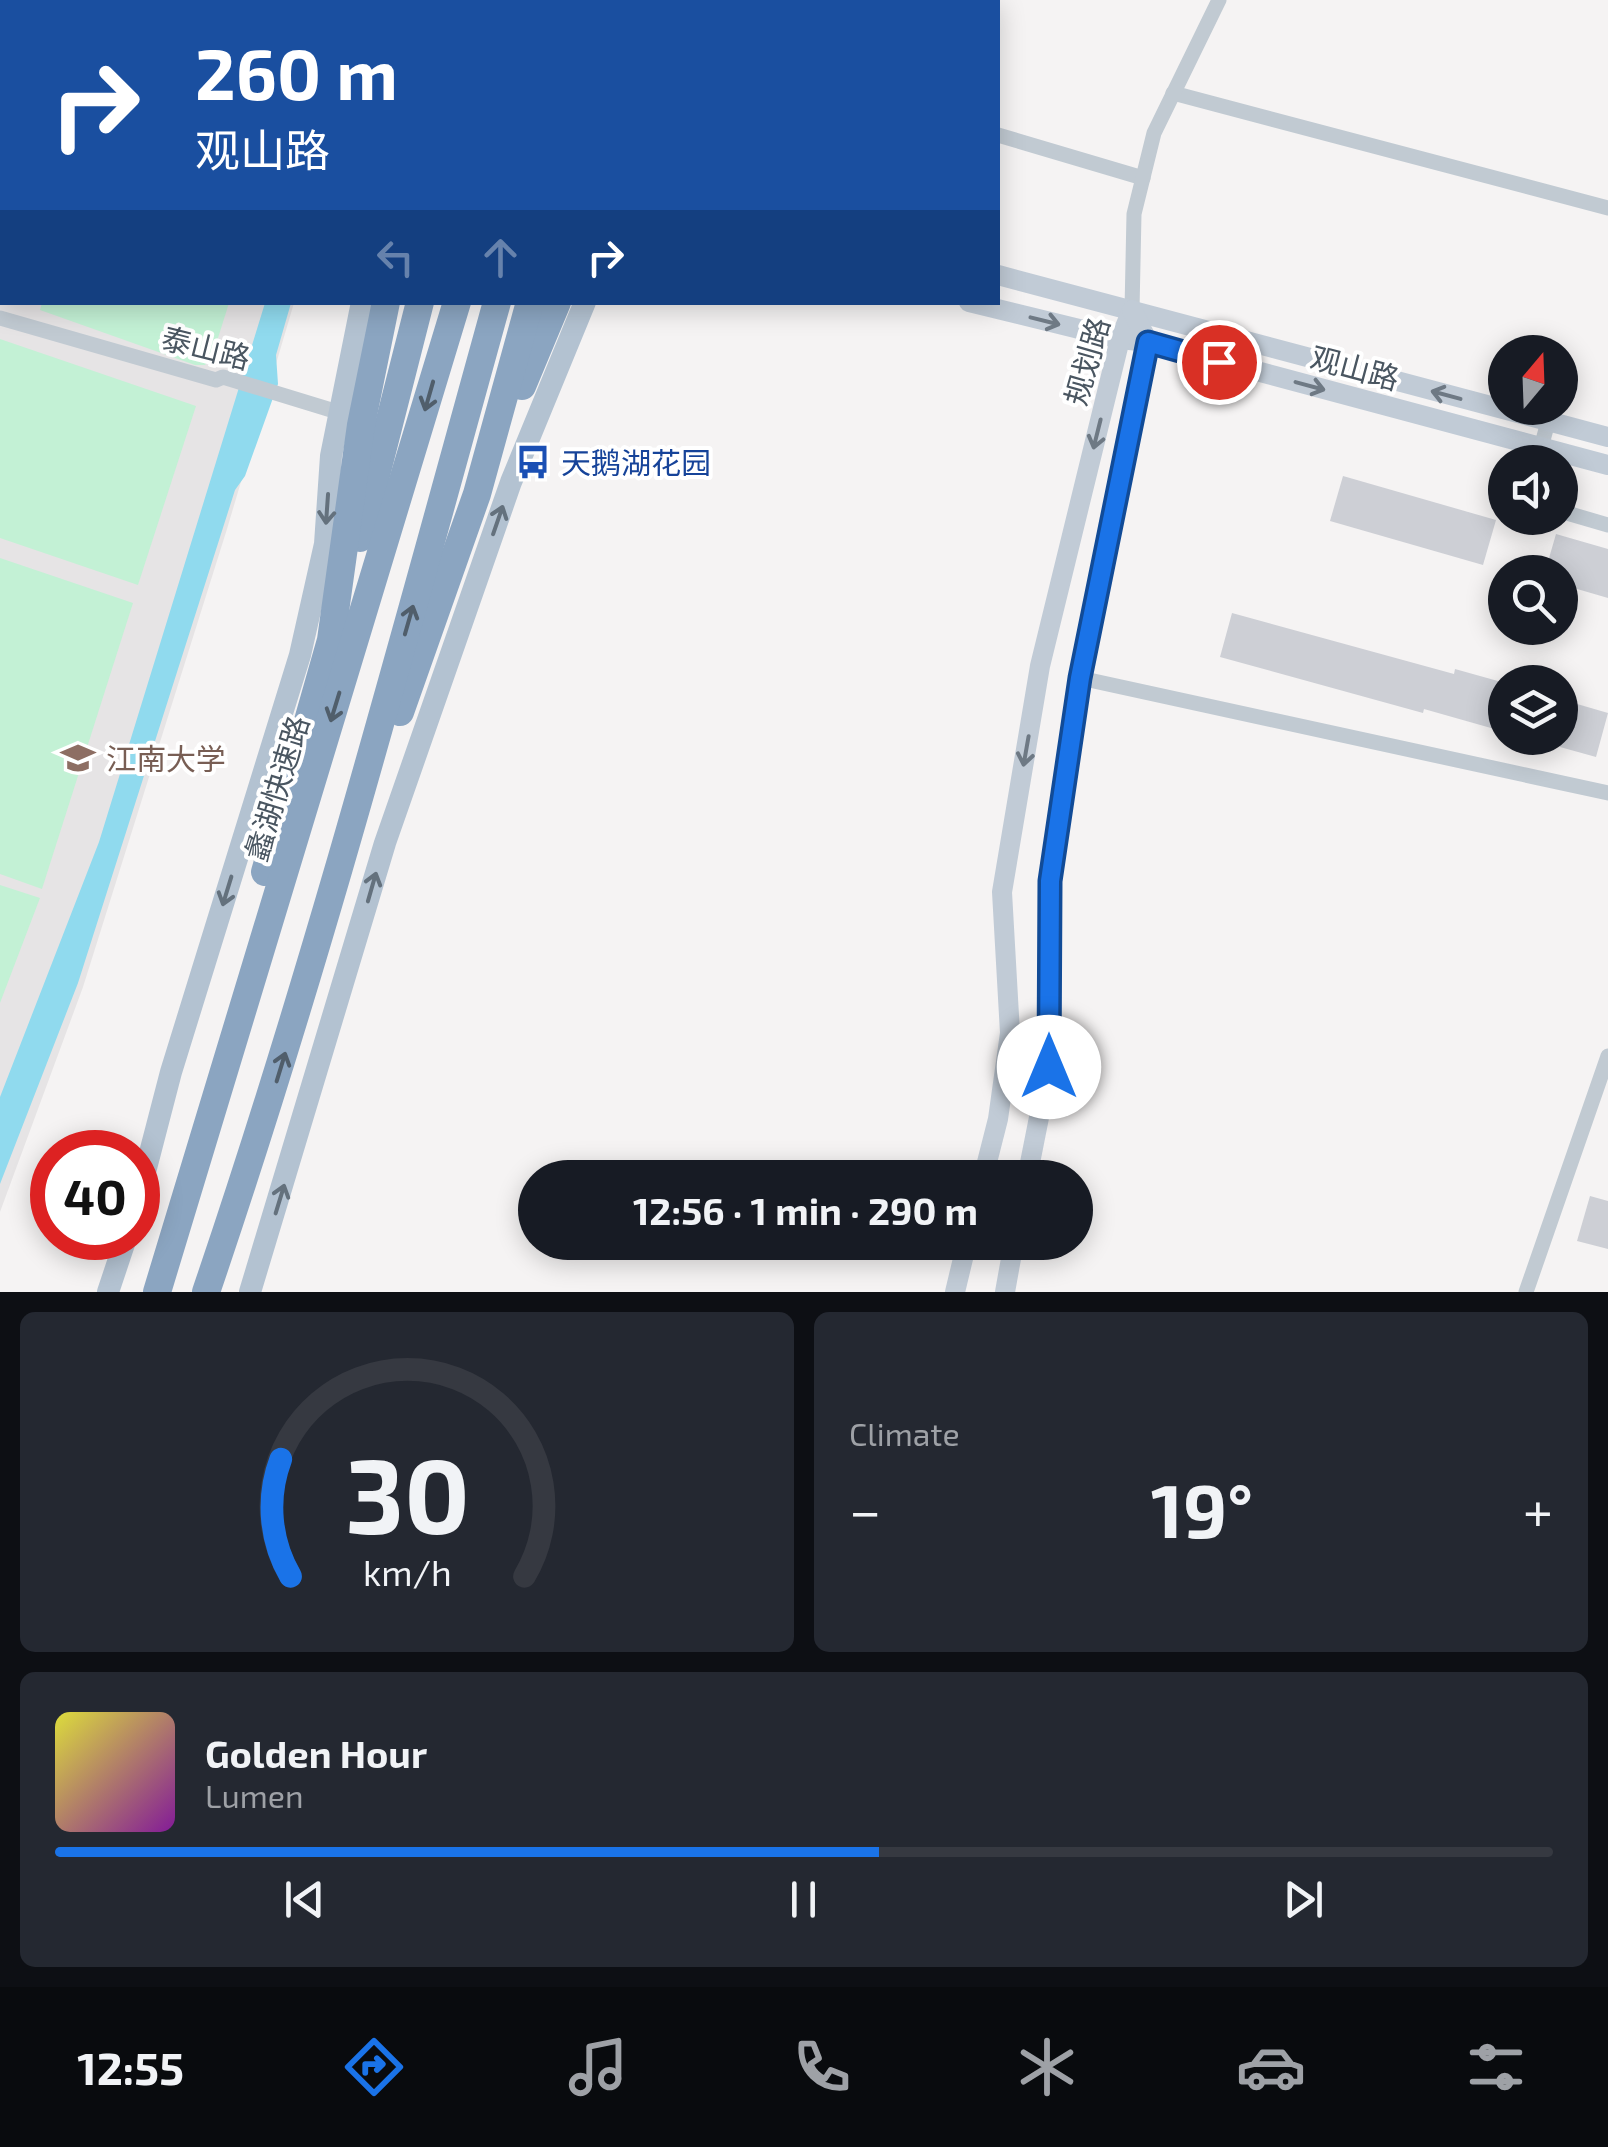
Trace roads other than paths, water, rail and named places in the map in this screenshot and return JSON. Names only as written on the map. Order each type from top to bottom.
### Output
[{"type":"highway","points":[[331,640],[360,425],[385,305]]},
{"type":"highway","points":[[196,1162],[218,1036],[331,640],[419,305]]},
{"type":"highway","name":"蠡湖快速路","points":[[153,1292],[181,1216],[456,305]]},
{"type":"highway","points":[[206,1292],[264,1122],[336,882],[496,305]]},
{"type":"highway","points":[[478,494],[529,305]]},
{"type":"highway","points":[[336,882],[478,494],[556,305]]},
{"type":"highway","points":[[220,1292],[264,1122]]},
{"type":"main road","points":[[156,1130],[300,655],[325,544],[331,456],[361,305]]},
{"type":"main road","points":[[250,1292],[385,843],[511,482],[584,305]]},
{"type":"main road","points":[[108,1292],[119,1260]]},
{"type":"street","points":[[1132,310],[1134,214],[1154,133],[1219,0]]},
{"type":"street","points":[[1173,93],[1608,208]]},
{"type":"street","points":[[1000,137],[1143,178]]},
{"type":"street","name":"观山路","points":[[1000,276],[1488,406]]},
{"type":"street","name":"观山路","points":[[981,305],[1120,339],[1148,342],[1504,445]]},
{"type":"street","name":"规划路","points":[[988,1160],[998,1119],[1010,1033],[1002,892],[1040,666],[1120,339],[1132,310]]},
{"type":"street","name":"规划路","points":[[1031,1160],[1049,1067],[1050,881],[1080,678],[1148,342],[1132,310]]},
{"type":"street","name":"泰山路","points":[[0,318],[216,380],[223,376],[341,413]]},
{"type":"street","name":"观山路","points":[[1560,425],[1608,437]]},
{"type":"street","name":"观山路","points":[[1578,461],[1608,466]]},
{"type":"street","points":[[1578,516],[1608,525]]},
{"type":"street","points":[[1080,678],[1608,793]]},
{"type":"street","points":[[1526,1292],[1608,1056]]},
{"type":"street","points":[[955,1292],[963,1260]]},
{"type":"street","points":[[1005,1292],[1011,1260]]},
{"type":"water","points":[[264,305],[290,305],[276,355],[278,384],[245,476],[235,490],[78,983],[0,1184],[0,1097],[99,842]]},
{"type":"place","name":"天鹅湖花园","points":[[533,462]]},
{"type":"place","name":"江南大学","points":[[78,758]]}]
